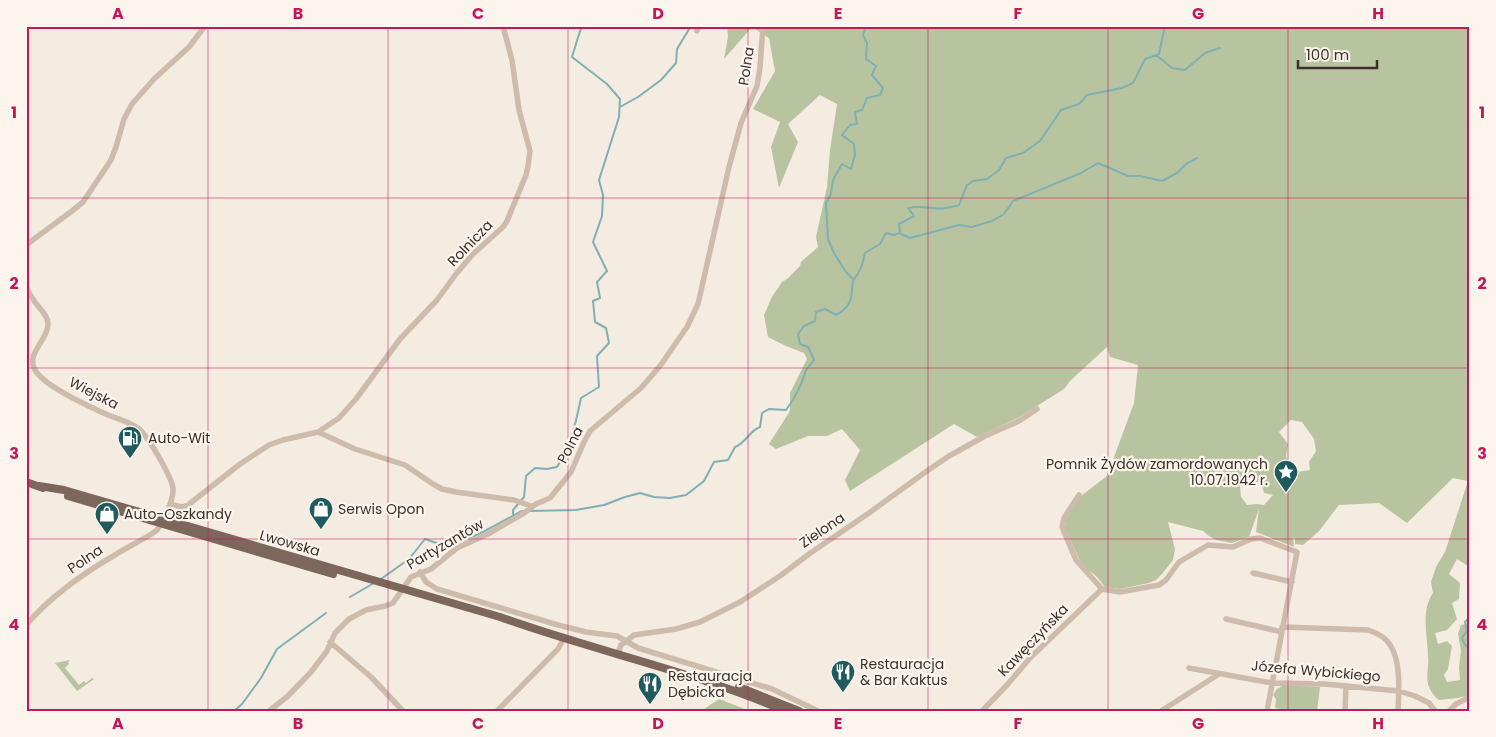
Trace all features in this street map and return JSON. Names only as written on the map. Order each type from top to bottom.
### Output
[{"type":"main road","name":"Lwowska","points":[[26,482],[64,490],[373,583],[500,617],[533,629],[618,653],[738,692],[785,711]]},
{"type":"main road","name":"Lwowska","points":[[650,663],[740,687],[799,711]]},
{"type":"street","points":[[26,245],[83,202],[111,160],[124,119],[132,104],[154,79],[189,47],[205,26]]},
{"type":"street","name":"Rolnicza","points":[[318,432],[339,418],[356,399],[400,338],[437,300],[473,254],[503,227],[507,221],[526,175],[530,151],[504,26]]},
{"type":"street","name":"Polna","points":[[528,510],[550,498],[565,481],[590,431],[647,382],[667,357],[696,310],[734,148],[744,114],[757,86],[763,26]]},
{"type":"street","name":"Wiejska","points":[[26,286],[33,300],[48,321],[48,329],[33,357],[32,363],[36,371],[55,387],[106,414],[135,426],[143,433],[152,444],[172,487],[173,493],[170,504],[162,521]]},
{"type":"street","name":"Zielona","points":[[626,640],[634,634],[676,629],[700,622],[740,602],[780,576],[924,472],[949,456],[985,436],[1019,421],[1037,409]]},
{"type":"street","points":[[170,504],[182,507],[188,505],[240,464],[269,445],[318,432],[355,449],[405,465],[427,481],[442,488],[456,492],[517,500],[524,503],[528,510]]},
{"type":"street","points":[[1079,495],[1064,518],[1062,527],[1076,560],[1102,588],[1115,592],[1132,591],[1159,585],[1166,580],[1179,562],[1208,545],[1233,547],[1260,538],[1297,552],[1267,711]]},
{"type":"street","name":"Partyzantów","points":[[269,711],[288,696],[311,672],[327,651],[335,633],[350,619],[366,610],[389,605],[395,601],[411,577],[431,569],[458,548],[488,534],[528,510]]},
{"type":"street","name":"Polna","points":[[26,625],[54,596],[95,566],[152,534],[162,521]]},
{"type":"street","points":[[420,572],[426,582],[444,591],[558,625],[586,632],[617,636],[638,648],[772,689],[818,711]]},
{"type":"street","points":[[1253,572],[1292,582]]},
{"type":"street","name":"Kawęczyńska","points":[[982,711],[1030,658],[1102,588]]},
{"type":"street","points":[[1226,619],[1282,629],[1368,630],[1377,633],[1386,639],[1396,656],[1399,691],[1398,711]]},
{"type":"street","points":[[497,711],[558,649],[564,638]]},
{"type":"street","points":[[618,653],[621,645],[626,640]]},
{"type":"street","points":[[330,642],[371,677],[403,711]]},
{"type":"street","name":"Józefa Wybickiego","points":[[1189,668],[1272,683],[1346,686],[1399,691],[1416,696],[1429,703],[1435,711]]},
{"type":"street","points":[[1161,711],[1219,674]]},
{"type":"street","points":[[1345,711],[1346,686]]},
{"type":"street","points":[[1448,711],[1456,704],[1470,697]]},
{"type":"street","points":[[1169,705],[1173,711]]},
{"type":"green space","points":[[727,26],[1470,26],[1470,567],[1457,559],[1449,574],[1460,583],[1459,599],[1452,603],[1457,619],[1447,630],[1435,633],[1438,644],[1447,641],[1452,646],[1448,669],[1444,675],[1447,682],[1460,680],[1461,651],[1458,634],[1461,625],[1470,623],[1470,695],[1439,700],[1431,691],[1427,681],[1426,624],[1427,608],[1433,593],[1431,582],[1436,567],[1445,552],[1468,481],[1453,478],[1407,523],[1379,503],[1339,505],[1319,531],[1303,545],[1295,544],[1293,537],[1294,547],[1256,532],[1259,509],[1249,537],[1232,543],[1216,540],[1203,531],[1168,522],[1175,549],[1173,560],[1162,574],[1156,580],[1149,583],[1120,589],[1105,587],[1079,559],[1065,528],[1066,519],[1081,496],[1107,476],[1134,403],[1138,365],[1110,357],[1107,347],[1070,381],[1064,389],[1018,418],[977,437],[954,424],[850,491],[845,480],[860,450],[842,429],[827,436],[808,436],[776,449],[769,444],[790,411],[790,393],[807,359],[804,353],[768,337],[764,315],[772,297],[782,282],[818,247],[816,237],[827,187],[837,104],[820,95],[788,124],[798,142],[779,188],[771,147],[780,122],[753,109],[775,71],[769,38],[752,27],[724,59],[728,37]],"holes":[[[1291,420],[1302,422],[1314,439],[1316,451],[1309,462],[1310,470],[1297,472],[1286,457],[1288,444],[1279,432]],[[1254,475],[1256,482],[1261,482],[1264,493],[1273,495],[1264,505],[1247,505],[1241,497],[1240,486],[1248,484],[1247,478]]]},
{"type":"green space","points":[[70,660],[65,668],[79,685],[84,681],[86,683],[92,678],[94,679],[77,691],[55,663]]},
{"type":"green space","points":[[1284,685],[1320,687],[1317,711],[1293,711],[1275,708],[1276,699],[1273,695],[1277,689]]},
{"type":"green space","points":[[719,699],[750,711],[701,711]]},
{"type":"waterway","points":[[513,514],[513,510],[524,497],[526,476],[535,468],[547,469],[557,467],[562,459],[572,434],[581,398],[599,387],[597,356],[609,343],[606,328],[595,322],[593,301],[600,298],[597,282],[607,271],[593,242],[602,216],[603,195],[599,180],[619,117],[620,99],[607,84],[572,57],[583,26]]},
{"type":"waterway","points":[[620,107],[638,97],[661,80],[676,63],[677,49],[691,26]]},
{"type":"waterway","points":[[529,511],[576,510],[604,505],[640,493],[654,497],[670,498],[686,495],[704,481],[714,462],[728,460],[735,447],[760,427],[762,413],[769,409],[786,410],[793,400],[806,370],[814,360],[808,347],[800,344],[798,334],[804,326],[815,321],[816,312],[825,309],[836,315],[848,305],[851,296],[853,279],[846,272],[834,253],[828,239],[826,203],[831,194],[833,180],[842,164],[851,169],[855,155],[854,144],[842,135],[850,125],[857,124],[855,112],[862,110],[867,98],[880,95],[883,88],[872,75],[876,66],[866,59],[867,43],[863,35],[866,26]]},
{"type":"waterway","points":[[854,279],[861,267],[865,253],[880,244],[886,233],[894,235],[900,233],[899,224],[914,216],[908,208],[945,208],[959,205],[967,185],[973,181],[987,179],[999,170],[1006,158],[1023,153],[1040,141],[1061,110],[1079,104],[1087,95],[1122,88],[1133,83],[1145,59],[1159,54],[1165,26]]},
{"type":"waterway","points":[[1156,55],[1172,68],[1185,70],[1205,53],[1220,48]]},
{"type":"waterway","points":[[901,234],[910,238],[959,225],[972,227],[992,221],[1004,214],[1013,201],[1081,173],[1098,163],[1128,176],[1140,176],[1162,181],[1177,173],[1186,164],[1197,158]]},
{"type":"waterway","points":[[381,579],[409,559],[425,539],[448,547],[483,532],[522,511]]},
{"type":"waterway","points":[[350,597],[374,583]]},
{"type":"waterway","points":[[234,711],[242,704],[261,678],[277,649],[326,613]]},
{"type":"waterway","points":[[1470,617],[1465,622],[1467,631],[1462,638],[1470,651]]},
{"type":"place","name":"Auto-Wit","points":[[130,459]]},
{"type":"place","name":"Pomnik Żydów zamordowanych 10.07.1942 r.","points":[[1286,493]]},
{"type":"place","name":"Serwis Opon","points":[[321,530]]},
{"type":"place","name":"Auto-Oszkandy","points":[[107,535]]},
{"type":"place","name":"Restauracja & Bar Kaktus","points":[[843,693]]},
{"type":"place","name":"Restauracja Dębicka","points":[[650,705]]}]
